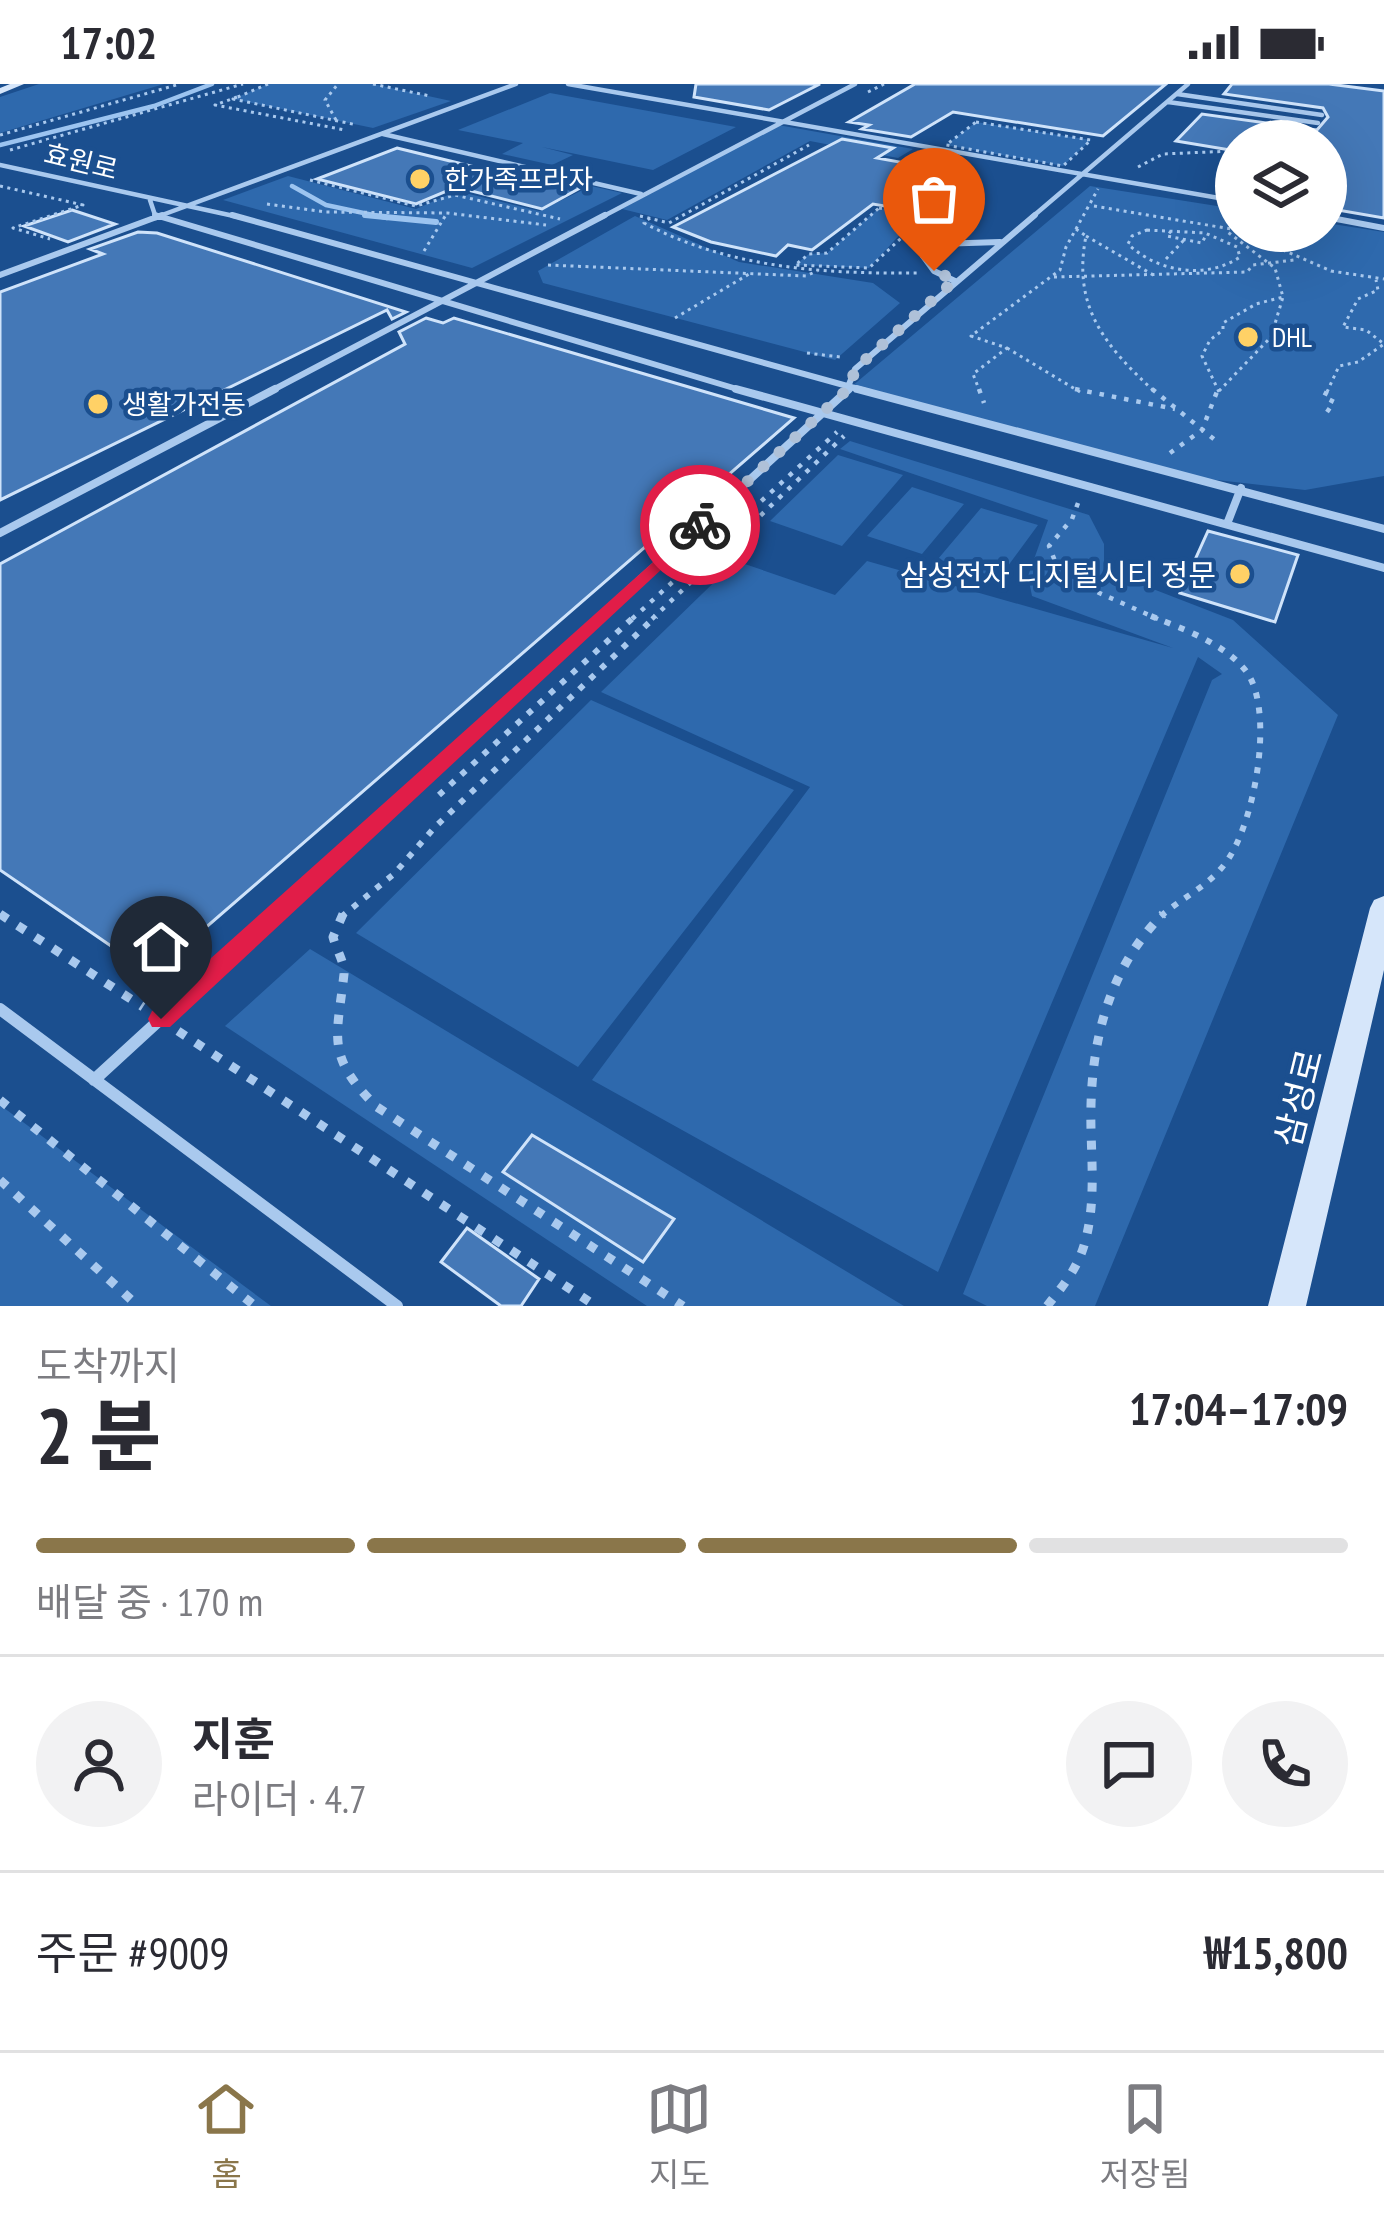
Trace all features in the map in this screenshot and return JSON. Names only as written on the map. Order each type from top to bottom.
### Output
[{"type":"street","points":[[0,91],[19,84]]},
{"type":"street","name":"삼성로","points":[[1287,1306],[1384,908]]},
{"type":"lane","points":[[0,275],[516,84]]},
{"type":"lane","points":[[568,84],[1215,197]]},
{"type":"lane","points":[[0,533],[855,84]]},
{"type":"lane","points":[[94,1080],[850,387],[855,369],[1188,84]]},
{"type":"lane","points":[[1177,94],[1322,115]]},
{"type":"lane","points":[[1168,102],[1301,120]]},
{"type":"lane","points":[[1266,116],[1272,108]]},
{"type":"lane","points":[[381,135],[641,194]]},
{"type":"lane","name":"효원로","points":[[0,165],[151,200],[196,205],[1384,529]]},
{"type":"lane","points":[[151,200],[157,218]]},
{"type":"lane","points":[[157,218],[820,415],[1384,568]]},
{"type":"lane","points":[[1347,221],[1384,228]]},
{"type":"lane","points":[[955,280],[934,271],[922,256],[937,244],[1000,242]]},
{"type":"lane","points":[[1227,524],[1241,488]]},
{"type":"lane","points":[[0,1009],[397,1306]]},
{"type":"path","points":[[0,135],[180,84]]},
{"type":"path","points":[[0,152],[243,84]]},
{"type":"path","points":[[268,84],[215,105],[381,135]]},
{"type":"path","points":[[336,121],[325,100],[338,84]]},
{"type":"path","points":[[373,84],[432,97]]},
{"type":"path","points":[[233,99],[373,128]]},
{"type":"path","points":[[613,209],[669,223],[814,142]]},
{"type":"path","points":[[1142,164],[1163,154],[1215,152]]},
{"type":"path","points":[[215,197],[326,212],[447,214],[556,226],[567,221],[455,195],[416,206],[282,172]]},
{"type":"path","points":[[0,187],[82,205],[14,227],[64,243],[42,251]]},
{"type":"path","points":[[1099,187],[1094,206],[1060,249],[1060,270],[970,336],[1007,348],[1084,394],[1176,409]]},
{"type":"path","points":[[1076,229],[1160,278],[1231,265],[1240,257],[1228,241],[1205,232],[1094,206]]},
{"type":"path","points":[[879,208],[926,215],[869,268],[795,265],[809,254],[827,253],[879,208]]},
{"type":"path","points":[[422,254],[447,214]]},
{"type":"path","points":[[650,218],[644,223],[655,231],[699,248],[817,271],[919,273]]},
{"type":"path","points":[[1172,230],[1167,236],[1202,243],[1205,232]]},
{"type":"path","points":[[1197,269],[1152,261],[1128,244],[1139,232],[1215,231]]},
{"type":"path","points":[[1085,236],[1081,278],[1097,324],[1148,388],[1220,443]]},
{"type":"path","points":[[1166,259],[1184,240]]},
{"type":"path","points":[[1166,456],[1202,430],[1219,391],[1273,338],[1284,320],[1284,281],[1275,265],[1250,252]]},
{"type":"path","points":[[1282,252],[1351,280],[1380,279],[1378,290],[1358,299],[1343,327],[1366,330],[1384,344],[1358,362],[1339,366],[1324,397],[1334,401],[1328,412]]},
{"type":"path","points":[[1050,277],[1160,278],[1247,272],[1253,265],[1296,260]]},
{"type":"path","points":[[911,263],[931,282]]},
{"type":"path","points":[[538,271],[549,265],[806,276],[817,271]]},
{"type":"path","points":[[698,324],[675,318],[750,274]]},
{"type":"path","points":[[1219,391],[1202,356],[1210,340],[1223,330],[1223,323],[1256,304],[1283,297]]},
{"type":"path","points":[[790,348],[835,360],[852,346]]},
{"type":"path","points":[[965,401],[985,406],[973,374],[1007,348]]},
{"type":"path","points":[[435,799],[838,432],[846,434],[434,828],[391,878],[350,904],[336,923],[332,949],[344,969],[334,1022],[341,1067],[353,1086],[377,1107],[683,1306]]},
{"type":"path","points":[[1047,1306],[1065,1289],[1087,1247],[1094,1054],[1113,988],[1160,916],[1224,866],[1246,822],[1261,728],[1250,678],[1222,645],[1113,604],[1060,576],[1049,546],[1072,519],[1078,502],[1058,496]]},
{"type":"path","points":[[0,914],[596,1306]]},
{"type":"path","points":[[179,1032],[195,1016]]},
{"type":"path","points":[[0,1100],[255,1306]]},
{"type":"path","points":[[0,1180],[138,1306]]},
{"type":"shaded area","points":[[39,84],[164,84],[0,133],[0,97]]},
{"type":"shaded area","points":[[268,84],[373,84],[451,101],[373,128],[233,99]]},
{"type":"shaded area","points":[[550,93],[736,127],[653,170],[542,147],[573,155],[552,165],[502,154],[523,143],[458,130]]},
{"type":"shaded area","points":[[976,122],[1091,140],[1063,166],[946,145]]},
{"type":"shaded area","points":[[778,125],[913,149],[898,158],[810,141],[667,220],[622,209]]},
{"type":"shaded area","points":[[288,176],[416,209],[457,191],[539,211],[591,186],[622,193],[472,268],[223,200]]},
{"type":"shaded area","points":[[1090,186],[1215,206],[1215,252],[1347,252],[1347,226],[1384,232],[1384,476],[1305,490],[1199,478],[851,387]]},
{"type":"shaded area","points":[[879,208],[919,214],[869,268],[795,265],[809,254],[827,253]]},
{"type":"shaded area","points":[[635,216],[739,262],[873,283],[900,303],[835,360],[543,283],[538,271]]},
{"type":"shaded area","points":[[850,441],[1089,515],[1104,544],[1104,570],[1233,620],[1338,715],[1095,1306],[987,1306],[963,1294],[1212,680],[1222,674],[1198,657],[938,1272],[592,1080],[810,787],[601,692],[736,561],[835,595],[867,561],[1173,648],[1032,596],[1028,576],[1048,520],[840,449]]},
{"type":"shaded area","points":[[838,455],[903,475],[842,546],[770,521]]},
{"type":"shaded area","points":[[912,487],[964,504],[922,554],[867,536]]},
{"type":"shaded area","points":[[981,508],[1038,525],[999,578],[938,559]]},
{"type":"shaded area","points":[[591,700],[794,790],[578,1067],[356,933]]},
{"type":"shaded area","points":[[310,949],[904,1306],[647,1306],[225,1026]]},
{"type":"shaded area","points":[[0,1105],[271,1306],[0,1306]]},
{"type":"building","points":[[696,84],[820,84],[769,110],[694,97]]},
{"type":"building","points":[[915,84],[1166,84],[1103,136],[953,112],[911,137],[862,129],[869,125],[849,122]]},
{"type":"building","points":[[1232,84],[1329,84],[1384,91],[1384,218],[1347,212],[1347,120],[1325,120],[1323,108],[1224,94]]},
{"type":"building","points":[[1202,114],[1245,120],[1215,120],[1215,148],[1176,141]]},
{"type":"building","points":[[842,139],[893,148],[877,158],[927,167],[916,175],[953,181],[921,212],[873,204],[812,250],[788,245],[776,256],[711,242],[673,227]]},
{"type":"building","name":"한가족프라자","points":[[397,148],[524,179],[582,187],[542,209],[456,187],[416,204],[317,179]]},
{"type":"building","points":[[72,210],[115,224],[68,242],[24,226]]},
{"type":"building","name":"생활가전동","points":[[138,232],[157,233],[406,312],[392,319],[387,310],[0,500],[0,292],[103,254],[90,249]]},
{"type":"building","points":[[426,318],[443,323],[454,318],[794,418],[152,974],[0,870],[0,564],[405,344],[399,332]]},
{"type":"building","name":"삼성전자 디지털시티 정문","points":[[1208,531],[1298,555],[1275,622],[1180,593]]},
{"type":"building","points":[[532,1135],[674,1219],[643,1262],[503,1172]]},
{"type":"building","points":[[467,1228],[539,1279],[521,1306],[501,1306],[441,1262]]},
{"type":"waterway","points":[[0,145],[154,106],[212,84]]},
{"type":"waterway","points":[[292,186],[326,205],[380,216]]},
{"type":"waterway","points":[[365,215],[380,216]]},
{"type":"waterway","points":[[380,216],[436,222]]},
{"type":"waterway","points":[[380,216],[387,218]]},
{"type":"way so far","points":[[700,525],[850,387],[855,369],[955,280],[934,271]]},
{"type":"place","name":"한가족프라자","points":[[420,179]]},
{"type":"place","name":"DHL","points":[[1248,337]]},
{"type":"place","name":"생활가전동","points":[[98,404]]},
{"type":"place","name":"삼성전자 디지털시티 정문","points":[[1240,574]]},
{"type":"route","points":[[161,1019],[700,525]]}]
